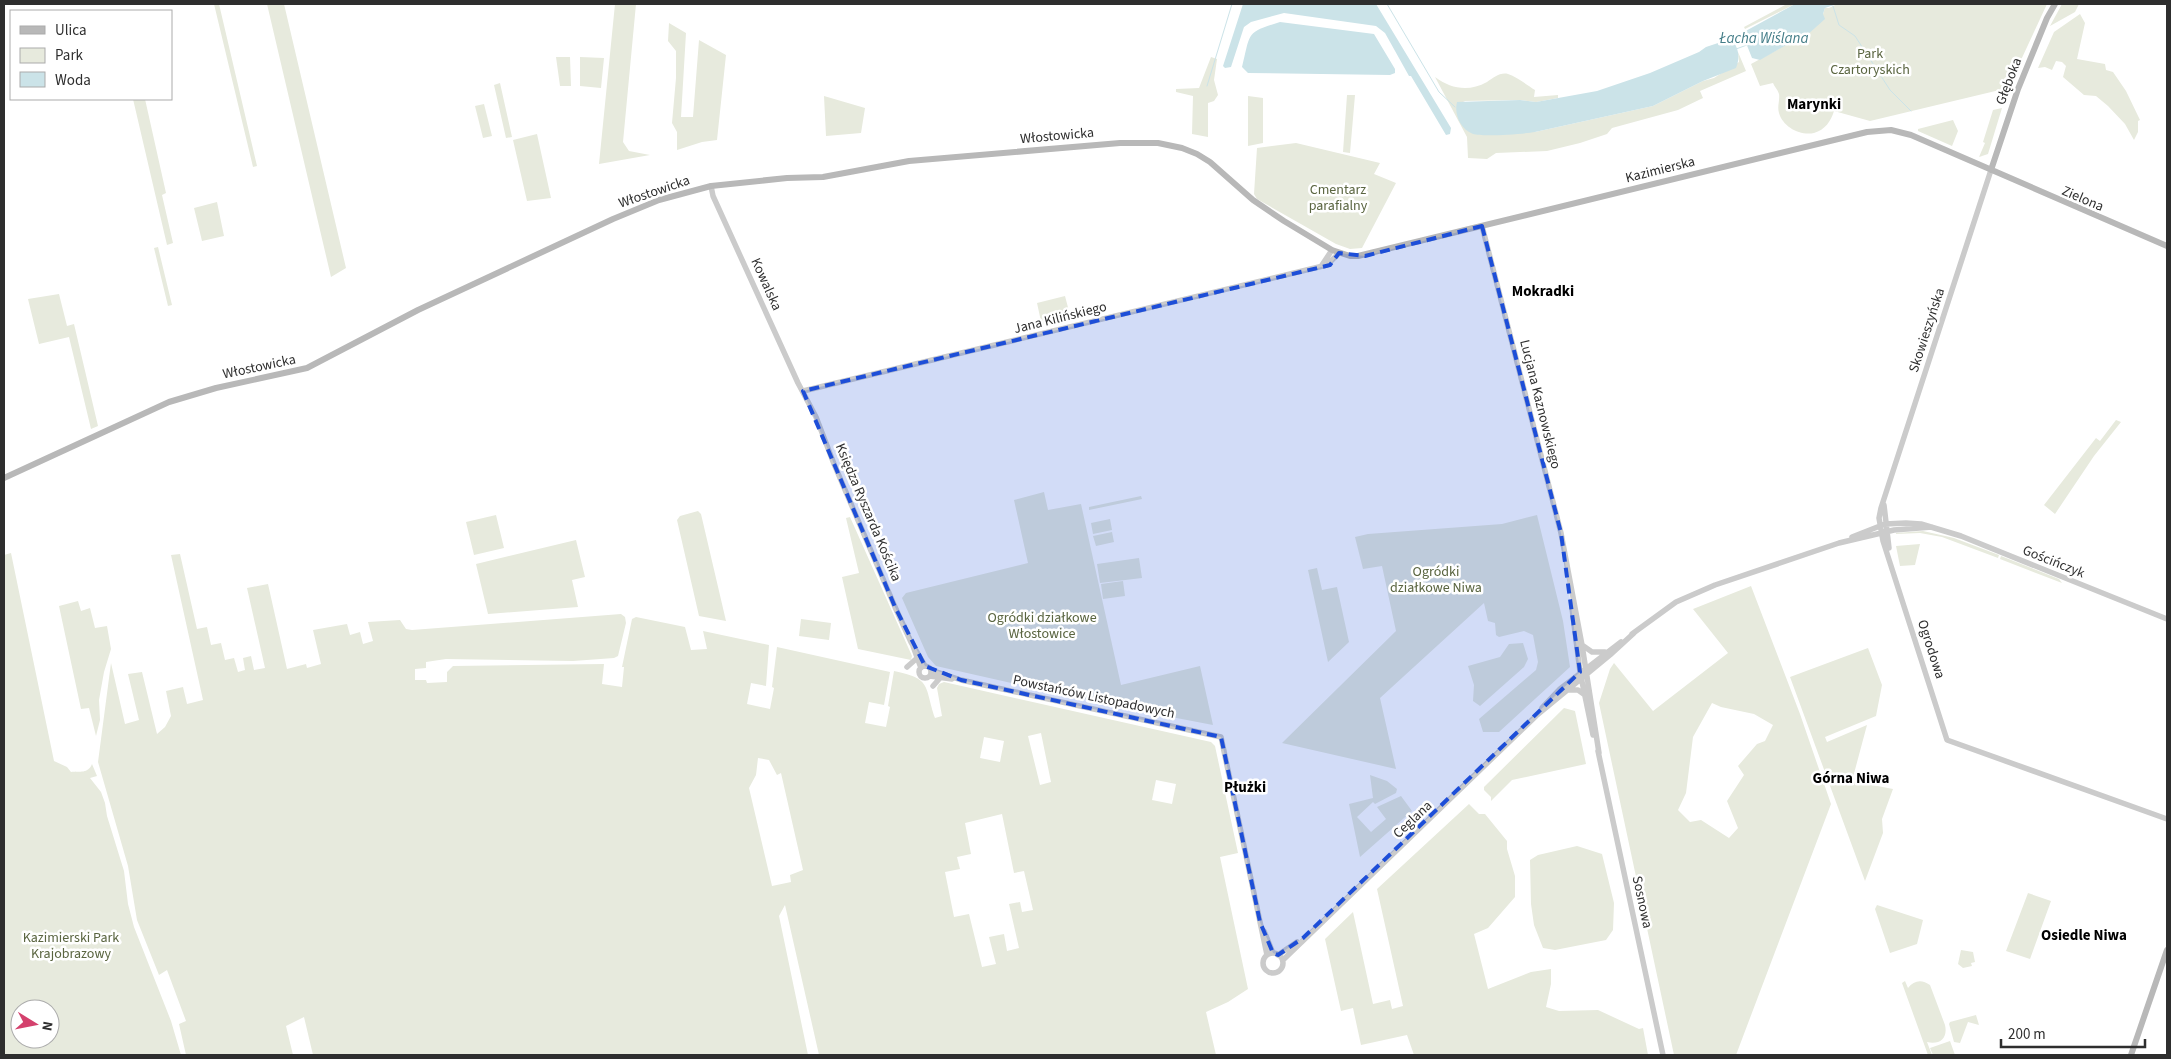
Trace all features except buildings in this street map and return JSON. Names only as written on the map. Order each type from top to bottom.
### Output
[{"type":"main road","name":"Głęboka","points":[[1991,170],[2018,89],[2047,18],[2055,4]]},
{"type":"main road","name":"Kazimierska","points":[[1336,252],[1350,256],[1365,256],[1876,130],[1891,130],[1910,135],[1991,170]]},
{"type":"main road","name":"Włostowicka","points":[[4,478],[169,402],[216,388],[307,368],[418,310],[613,219],[659,200],[711,186],[787,178],[831,176],[909,161],[1120,142],[1158,143],[1182,148],[1204,158],[1253,200],[1336,252]]},
{"type":"main road","name":"Zielona","points":[[1991,170],[2167,246]]},
{"type":"main road","points":[[2131,1055],[2167,950]]},
{"type":"street","name":"Skowieszyńska","points":[[1884,533],[1882,525],[1885,497],[1991,170]]},
{"type":"street","name":"Kowalska","points":[[711,186],[713,196],[803,391]]},
{"type":"street","name":"Lucjana Kaznowskiego","points":[[1482,226],[1558,524],[1582,645],[1584,673]]},
{"type":"street","name":"Jana Kilińskiego","points":[[803,391],[1006,344],[1322,265],[1336,252]]},
{"type":"street","name":"Księdza Ryszarda Kościka","points":[[803,391],[816,416],[834,464],[923,667]]},
{"type":"street","name":"Gościńczyk","points":[[1882,525],[1914,523],[1961,536],[2167,619]]},
{"type":"street","points":[[1584,673],[1607,652],[1676,602],[1701,590],[1839,543],[1882,525]]},
{"type":"street","name":"Gościńczyk","points":[[1884,533],[1932,527]]},
{"type":"street","points":[[1839,543],[1884,533]]},
{"type":"street","name":"Ogrodowa","points":[[1884,533],[1892,567],[1947,740],[2167,819]]},
{"type":"street","name":"Lucjana Kaznowskiego","points":[[1571,589],[1584,673]]},
{"type":"street","points":[[1584,673],[1634,633]]},
{"type":"street","name":"Księdza Ryszarda Kościka","points":[[911,642],[916,659],[923,667]]},
{"type":"street","points":[[1582,645],[1592,652],[1607,652]]},
{"type":"street","points":[[907,667],[916,659]]},
{"type":"street","points":[[923,667],[931,673],[925,678],[920,676],[919,671],[923,667]]},
{"type":"street","name":"Powstańców Listopadowych","points":[[931,673],[940,678],[961,680]]},
{"type":"street","name":"Powstańców Listopadowych","points":[[931,673],[1221,737],[1260,922],[1275,956]]},
{"type":"street","name":"Ceglana","points":[[1275,956],[1304,938],[1536,716],[1568,690],[1584,673]]},
{"type":"street","name":"Ceglana","points":[[1536,716],[1548,701],[1584,673]]},
{"type":"street","name":"Sosnowa","points":[[1584,673],[1585,695],[1599,753]]},
{"type":"street","name":"Sosnowa","points":[[1584,673],[1599,753],[1663,1055]]},
{"type":"street","points":[[933,686],[940,678]]},
{"type":"street","points":[[1568,690],[1578,690],[1585,695]]},
{"type":"highlighted area","points":[[1482,226],[1561,533],[1580,672],[1303,938],[1278,955],[1273,953],[1260,922],[1221,737],[961,680],[925,666],[895,607],[803,391],[1330,265],[1339,253],[1365,256]]},
{"type":"green space","points":[[214,4],[219,4],[257,166],[253,167]]},
{"type":"green space","points":[[267,4],[284,4],[346,268],[331,277]]},
{"type":"green space","points":[[615,4],[636,4],[623,142],[629,151],[650,155],[599,164]]},
{"type":"green space","points":[[1787,4],[1795,4],[1745,29],[1744,27]]},
{"type":"green space","name":"Park Czartoryskich","points":[[1837,4],[2047,4],[2008,88],[1870,121],[1834,111],[1829,122],[1821,130],[1809,134],[1798,132],[1788,126],[1781,118],[1778,111],[1779,94],[1773,83],[1760,86],[1751,64],[1806,36],[1823,14],[1825,8]]},
{"type":"green space","points":[[2062,4],[2079,4],[2075,12],[2050,26]]},
{"type":"green space","points":[[2080,14],[2085,23],[2077,59],[2105,64],[2106,70],[2113,72],[2126,91],[2140,120],[2138,121],[2138,132],[2134,140],[2125,124],[2108,106],[2096,96],[2084,95],[2063,77],[2066,66],[2062,62],[2056,61],[2052,70],[2045,67],[2038,68],[2054,32]]},
{"type":"green space","points":[[669,23],[686,33],[681,117],[693,117],[699,40],[726,55],[717,140],[702,142],[677,150],[677,132],[672,123],[676,51],[668,41]]},
{"type":"green space","points":[[1738,52],[1746,71],[1700,91],[1703,98],[1678,110],[1612,128],[1607,134],[1580,143],[1547,151],[1496,153],[1487,159],[1468,158],[1467,137],[1435,77],[1447,84],[1467,88],[1480,85],[1499,75],[1508,74],[1535,90],[1534,97],[1558,95],[1558,98],[1536,102],[1520,100],[1463,101],[1535,132],[1653,106],[1703,81],[1714,78],[1739,62]]},
{"type":"green space","points":[[556,57],[570,57],[571,86],[560,86]]},
{"type":"green space","points":[[580,57],[604,58],[601,88],[580,86]]},
{"type":"green space","points":[[1211,57],[1217,59],[1214,80],[1218,95],[1214,101],[1208,103],[1208,137],[1192,134],[1193,96],[1176,92],[1176,89],[1199,88]]},
{"type":"green space","points":[[500,83],[512,137],[506,138],[494,85]]},
{"type":"green space","points":[[1347,95],[1355,95],[1350,153],[1343,152]]},
{"type":"green space","points":[[824,96],[865,108],[861,133],[826,136]]},
{"type":"green space","points":[[1248,96],[1263,98],[1263,143],[1248,146]]},
{"type":"green space","points":[[133,100],[145,100],[166,193],[162,195],[173,243],[167,245]]},
{"type":"green space","points":[[484,104],[492,136],[483,138],[475,106]]},
{"type":"green space","points":[[2002,108],[1988,154],[1979,157],[1985,143],[1983,142],[1993,110]]},
{"type":"green space","points":[[1953,120],[1958,131],[1952,146],[1918,131],[1918,129]]},
{"type":"green space","points":[[537,134],[551,198],[527,201],[513,140]]},
{"type":"green space","name":"Cmentarz parafialny","points":[[1296,143],[1380,163],[1374,174],[1396,183],[1362,248],[1350,249],[1336,244],[1257,199],[1254,194],[1257,148]]},
{"type":"green space","points":[[217,202],[224,236],[202,241],[194,208]]},
{"type":"green space","points":[[158,247],[172,305],[168,306],[154,248]]},
{"type":"green space","points":[[59,294],[67,326],[74,324],[98,426],[91,429],[69,337],[39,344],[28,299]]},
{"type":"green space","points":[[1065,296],[1071,319],[1042,326],[1037,303]]},
{"type":"green space","points":[[2116,420],[2121,422],[2094,456],[2055,514],[2044,505],[2096,438],[2100,441]]},
{"type":"green space","name":"Ogródki działkowe Włostowice","points":[[1044,492],[1048,510],[1081,504],[1121,685],[1200,666],[1213,725],[1114,706],[936,666],[928,657],[902,598],[906,593],[1028,563],[1014,500]]},
{"type":"green space","points":[[1141,496],[1142,499],[1089,510],[1089,507]]},
{"type":"green space","points":[[698,511],[701,514],[726,621],[699,616],[677,520],[680,516]]},
{"type":"green space","points":[[496,515],[504,548],[474,555],[466,522]]},
{"type":"green space","name":"Ogródki działkowe Niwa","points":[[1537,515],[1563,621],[1570,667],[1499,732],[1483,732],[1479,719],[1536,670],[1538,662],[1533,635],[1524,631],[1499,637],[1496,635],[1495,623],[1488,621],[1484,603],[1380,698],[1396,769],[1282,743],[1396,631],[1382,566],[1363,569],[1355,537],[1368,534],[1502,524]]},
{"type":"green space","points":[[850,517],[912,656],[911,660],[858,649],[842,577],[859,573],[846,518]]},
{"type":"green space","points":[[1110,519],[1112,530],[1093,534],[1091,523]]},
{"type":"green space","points":[[1923,531],[1954,538],[1999,555],[1998,558],[1942,537],[1920,533],[1896,534]]},
{"type":"green space","points":[[1112,532],[1114,542],[1096,546],[1093,536]]},
{"type":"green space","points":[[576,540],[585,577],[572,580],[578,607],[488,614],[476,564]]},
{"type":"green space","points":[[1920,544],[1915,565],[1900,566],[1896,546]]},
{"type":"green space","name":"Kazimierski Park Krajobrazowy","points":[[11,553],[54,761],[67,767],[71,772],[86,771],[92,764],[97,776],[90,778],[101,792],[105,803],[107,816],[124,871],[128,904],[134,927],[171,1021],[181,1055],[4,1055],[4,555]]},
{"type":"green space","points":[[180,554],[197,629],[207,627],[211,645],[221,643],[225,660],[234,658],[238,672],[245,670],[243,658],[251,656],[254,670],[265,668],[247,588],[268,584],[287,669],[306,664],[307,668],[321,664],[313,630],[347,624],[350,635],[360,632],[363,644],[373,641],[368,622],[400,620],[406,629],[412,630],[621,614],[625,617],[626,623],[618,656],[614,658],[573,661],[446,659],[426,662],[426,668],[415,669],[415,680],[426,680],[427,683],[447,682],[447,672],[453,666],[604,664],[602,684],[622,687],[624,667],[622,667],[632,619],[636,617],[685,627],[691,650],[707,649],[703,631],[769,645],[766,686],[751,683],[747,704],[770,709],[774,688],[772,687],[777,647],[890,672],[884,705],[869,702],[865,723],[886,727],[894,671],[915,677],[925,685],[935,718],[942,716],[937,688],[939,684],[944,682],[1211,742],[1215,746],[1238,853],[1220,857],[1248,989],[1228,1002],[1206,1012],[1216,1055],[819,1055],[785,905],[779,916],[808,1055],[313,1055],[304,1017],[286,1026],[293,1055],[186,1055],[179,1024],[186,1021],[167,970],[159,975],[137,920],[128,866],[98,762],[111,663],[125,724],[139,720],[128,674],[142,672],[157,734],[165,727],[171,716],[166,691],[183,687],[187,704],[203,700],[171,555]],"holes":[[[1041,733],[1051,782],[1040,785],[1028,736]],[[984,737],[1004,741],[1000,762],[980,758]],[[758,758],[769,760],[777,775],[781,773],[803,870],[790,875],[791,882],[772,886],[749,788],[756,775]],[[1156,780],[1176,784],[1172,804],[1152,800]],[[1002,814],[1014,873],[1024,871],[1033,910],[1022,912],[1020,902],[1009,904],[1019,948],[1007,951],[1004,934],[989,937],[996,964],[982,967],[969,914],[954,917],[945,872],[960,869],[957,857],[971,854],[965,823]]]},
{"type":"green space","points":[[2001,556],[2059,579],[2062,583],[2000,559]]},
{"type":"green space","points":[[1139,558],[1142,578],[1100,583],[1097,564]]},
{"type":"green space","points":[[1317,568],[1322,590],[1337,587],[1349,642],[1328,662],[1308,570]]},
{"type":"green space","points":[[1123,581],[1125,596],[1103,599],[1101,584]]},
{"type":"green space","points":[[1751,586],[1800,714],[1831,804],[1736,1055],[1674,1055],[1599,703],[1610,669],[1614,663],[1653,711],[1728,653],[1693,609]],"holes":[[[1712,703],[1721,707],[1754,714],[1773,725],[1765,741],[1757,744],[1738,766],[1744,775],[1727,801],[1738,828],[1729,838],[1701,820],[1690,822],[1678,810],[1686,793],[1693,737]]]},
{"type":"green space","points":[[78,601],[81,611],[90,608],[95,628],[107,626],[111,649],[104,672],[99,700],[100,720],[96,736],[89,708],[81,709],[59,606]]},
{"type":"green space","points":[[801,619],[831,623],[829,640],[799,636]]},
{"type":"green space","points":[[1523,643],[1528,659],[1524,667],[1480,706],[1473,701],[1474,685],[1468,666],[1500,657],[1509,644]]},
{"type":"green space","points":[[1868,648],[1882,685],[1876,716],[1825,737],[1827,742],[1867,725],[1852,781],[1893,789],[1882,819],[1883,833],[1865,881],[1790,677]]},
{"type":"green space","points":[[1564,708],[1575,711],[1586,764],[1512,780],[1491,801],[1491,797],[1484,790],[1484,787]]},
{"type":"green space","points":[[1370,775],[1387,781],[1397,789],[1396,793],[1375,804],[1373,802],[1357,817],[1371,832],[1386,819],[1377,807],[1401,796],[1412,811],[1360,857],[1349,804],[1373,798]]},
{"type":"green space","points":[[1469,804],[1479,814],[1485,814],[1507,841],[1507,849],[1515,876],[1515,897],[1488,928],[1474,934],[1488,989],[1531,972],[1551,969],[1551,984],[1546,1007],[1559,1011],[1598,1010],[1639,1029],[1643,1028],[1648,1055],[1414,1055],[1407,1035],[1361,1045],[1353,1008],[1341,1011],[1325,939],[1353,912],[1373,1004],[1390,1000],[1392,1009],[1403,1006],[1377,889]]},
{"type":"green space","points":[[1577,846],[1602,854],[1614,903],[1613,930],[1606,940],[1555,950],[1543,948],[1534,925],[1531,904],[1530,860],[1538,855]]},
{"type":"green space","points":[[2028,893],[2051,901],[2030,959],[2006,951]]},
{"type":"green space","points":[[1877,905],[1923,920],[1917,944],[1890,953],[1875,909]]},
{"type":"green space","points":[[1961,950],[1973,952],[1975,962],[1971,963],[1972,966],[1963,968],[1958,964]]},
{"type":"green space","points":[[1905,981],[1908,988],[1918,981],[1930,985],[1945,1025],[1946,1030],[1942,1040],[1932,1043],[1927,1042],[1932,1055],[1928,1055],[1902,983]]},
{"type":"green space","points":[[1976,1015],[1979,1025],[1968,1022],[1960,1043],[1954,1042],[1950,1022]]},
{"type":"green space","points":[[1950,1041],[1955,1055],[1933,1055],[1930,1048]]},
{"type":"water","points":[[1243,4],[1376,4],[1451,128],[1450,134],[1446,135],[1385,33],[1376,26],[1284,13],[1251,22],[1244,27],[1231,67],[1225,68],[1223,66]]},
{"type":"water","name":"Łacha Wiślana","points":[[1795,4],[1837,4],[1825,8],[1823,14],[1825,19],[1806,36],[1795,40],[1760,60],[1752,58],[1742,33]]},
{"type":"water","points":[[1280,22],[1374,34],[1395,69],[1395,73],[1390,75],[1248,73],[1242,67],[1251,36],[1261,29]]},
{"type":"water","points":[[1727,40],[1733,41],[1738,50],[1736,68],[1703,81],[1653,106],[1535,132],[1503,135],[1473,134],[1468,132],[1461,125],[1457,116],[1457,102],[1520,100],[1536,102],[1597,91],[1650,73],[1699,52],[1706,47]]},
{"type":"waterway","points":[[1207,86],[1232,4]]},
{"type":"waterway","points":[[1387,4],[1439,92],[1455,107]]},
{"type":"waterway","points":[[1833,6],[1839,25],[1855,36],[1890,90],[1911,111]]},
{"type":"waterway","points":[[1736,49],[1747,45]]},
{"type":"district","name":"Marynki","points":[[1814,104]]},
{"type":"district","name":"Mokradki","points":[[1543,291]]},
{"type":"district","name":"Górna Niwa","points":[[1851,778]]},
{"type":"district","name":"Płużki","points":[[1245,787]]},
{"type":"district","name":"Osiedle Niwa","points":[[2084,935]]}]
